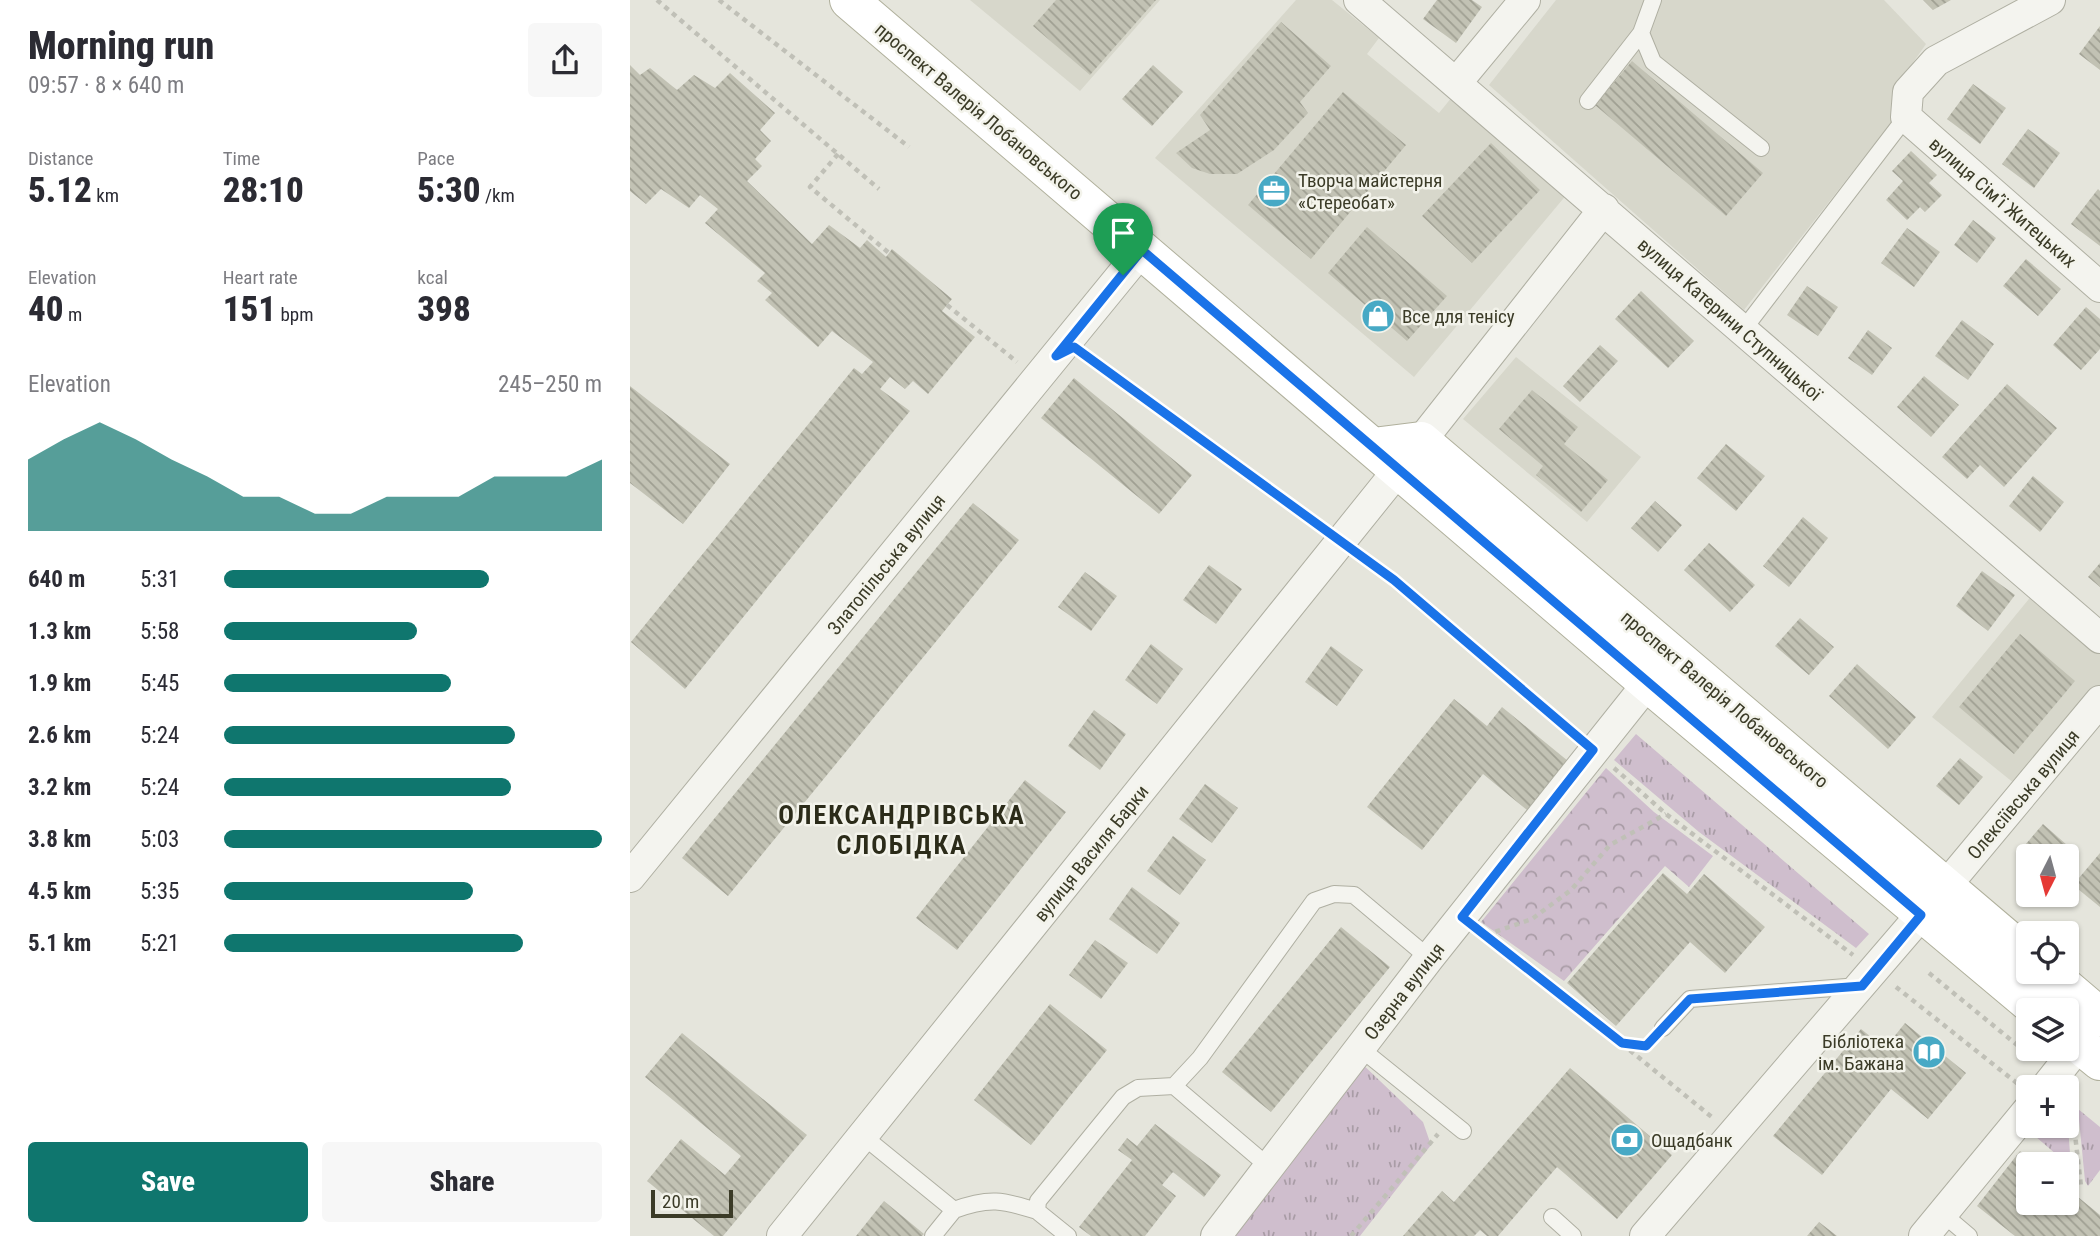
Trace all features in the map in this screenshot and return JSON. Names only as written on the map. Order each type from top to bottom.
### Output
[{"type":"main road","name":"проспект Валерія Лобановського","points":[[849,0],[1142,250],[1398,453],[1933,901],[2026,998]]},
{"type":"main road","name":"проспект Валерія Лобановського","points":[[1398,453],[1648,683],[1933,901],[2016,950]]},
{"type":"main road","points":[[2054,984],[2087,1039]]},
{"type":"street","name":"вулиця Катерини Ступницької","points":[[1359,0],[2100,638]]},
{"type":"street","points":[[1457,82],[1525,0]]},
{"type":"street","points":[[1906,117],[1908,92],[1936,61],[2050,0]]},
{"type":"street","name":"вулиця Сімʼї Житецьких","points":[[1906,117],[2100,286]]},
{"type":"street","name":"вулиця Василя Барки","points":[[782,1236],[1341,542],[1398,453],[1604,209]]},
{"type":"street","name":"Златопільська вулиця","points":[[630,877],[1142,250]]},
{"type":"street","name":"Озерна вулиця","points":[[1216,1236],[1462,917],[1648,683]]},
{"type":"street","name":"Олексіївська вулиця","points":[[1645,1236],[1868,979],[2100,701]]},
{"type":"street","points":[[2066,1075],[2087,1039]]},
{"type":"street","points":[[1933,1225],[2016,1125]]},
{"type":"lane","points":[[1588,101],[1641,33],[1653,0]]},
{"type":"lane","points":[[1641,33],[1653,62],[1761,148]]},
{"type":"lane","points":[[1743,330],[1906,117]]},
{"type":"lane","points":[[1174,1086],[1200,1058],[1314,901],[1334,894],[1354,895],[1430,958]]},
{"type":"lane","points":[[1663,1028],[1690,999],[1868,979]]},
{"type":"lane","points":[[1360,1048],[1463,1131]]},
{"type":"lane","points":[[1037,1211],[1038,1201],[1124,1097],[1138,1088],[1174,1086],[1269,1167]]},
{"type":"lane","points":[[863,1136],[954,1210]]},
{"type":"lane","points":[[933,1236],[954,1210],[977,1201],[1003,1200],[1037,1211],[1068,1236]]},
{"type":"lane","points":[[1552,1217],[1573,1236]]},
{"type":"lane","points":[[1933,1225],[1969,1236]]},
{"type":"path","points":[[657,0],[879,189]]},
{"type":"path","points":[[719,0],[909,147]]},
{"type":"path","points":[[838,155],[810,187],[889,253]]},
{"type":"path","points":[[947,305],[1020,365],[1056,356],[1074,347],[1394,580],[1666,814],[1868,979],[2016,1084]]},
{"type":"path","points":[[1485,935],[1532,919],[1571,890],[1610,845],[1666,814]]},
{"type":"path","points":[[1462,917],[1622,1043],[1723,1127]]},
{"type":"path","points":[[1929,973],[2016,1044]]},
{"type":"path","points":[[1622,1043],[1646,1046],[1663,1028]]},
{"type":"path","points":[[1351,1236],[1450,1120]]},
{"type":"path","points":[[2070,1138],[2081,1186]]},
{"type":"shaded area","points":[[970,0],[1160,0],[1080,91]]},
{"type":"shaded area","points":[[1296,0],[1332,0],[1379,38],[1367,54],[1439,113],[1452,97],[1568,193],[1414,377],[1155,158]]},
{"type":"shaded area","points":[[1556,0],[1884,0],[1926,44],[1896,87],[1891,123],[1744,310],[1489,85]]},
{"type":"shaded area","points":[[1516,357],[1641,457],[1587,522],[1463,419]]},
{"type":"shaded area","points":[[2033,594],[2100,648],[2100,692],[2020,788],[1932,717]]},
{"type":"green space","points":[[1636,734],[1869,934],[1856,948],[1699,832],[1614,760]]},
{"type":"green space","points":[[1606,768],[1654,812],[1713,856],[1689,887],[1665,866],[1564,981],[1481,922]]},
{"type":"green space","points":[[1358,1060],[1423,1122],[1431,1145],[1360,1236],[1231,1236]]},
{"type":"green space","points":[[2079,1110],[2100,1127],[2100,1170],[2088,1186],[2085,1181]]},
{"type":"green space","points":[[2037,1138],[2069,1138],[2070,1152],[2054,1152]]},
{"type":"building","points":[[1056,0],[1156,0],[1090,75],[1033,26]]},
{"type":"building","points":[[1437,0],[1472,0],[1482,7],[1456,43],[1423,19]]},
{"type":"building","points":[[1923,0],[1951,0],[1933,10]]},
{"type":"building","points":[[1281,22],[1331,66],[1300,102],[1308,113],[1274,150],[1237,174],[1210,174],[1192,168],[1176,153],[1210,130],[1200,115]]},
{"type":"building","points":[[2100,26],[2100,70],[2079,54]]},
{"type":"building","points":[[1632,61],[1763,173],[1726,216],[1595,105]]},
{"type":"building","points":[[630,65],[640,75],[650,68],[677,90],[694,75],[715,88],[730,73],[775,113],[760,130],[771,141],[755,159],[762,166],[747,181],[812,244],[829,225],[860,248],[867,240],[886,257],[892,249],[952,299],[942,311],[975,337],[928,394],[913,381],[905,389],[890,377],[880,389],[910,411],[685,689],[631,642],[854,368],[862,374],[873,362],[832,331],[818,347],[765,300],[772,293],[757,281],[765,273],[705,223],[718,209],[700,195],[689,208],[661,189],[646,204],[630,191]]},
{"type":"building","points":[[1153,65],[1183,92],[1152,126],[1122,99]]},
{"type":"building","points":[[1973,84],[2006,108],[1980,144],[1947,119]]},
{"type":"building","points":[[1343,92],[1406,145],[1311,259],[1248,205]]},
{"type":"building","points":[[2028,129],[2060,153],[2034,188],[2002,164]]},
{"type":"building","points":[[1491,143],[1540,190],[1472,263],[1422,216]]},
{"type":"building","points":[[1911,151],[1937,175],[1929,183],[1942,195],[1925,212],[1920,207],[1907,220],[1886,200],[1903,181],[1892,171]]},
{"type":"building","points":[[2098,189],[2100,191],[2100,246],[2071,224]]},
{"type":"building","points":[[1973,220],[1996,238],[1977,263],[1954,245]]},
{"type":"building","points":[[1367,227],[1447,296],[1407,341],[1328,273]]},
{"type":"building","points":[[1907,228],[1940,252],[1914,287],[1881,263]]},
{"type":"building","points":[[2026,259],[2061,289],[2038,316],[2003,286]]},
{"type":"building","points":[[1807,286],[1838,307],[1818,336],[1787,315]]},
{"type":"building","points":[[1641,291],[1694,341],[1668,368],[1615,319]]},
{"type":"building","points":[[2086,307],[2100,319],[2100,349],[2081,370],[2053,345]]},
{"type":"building","points":[[1962,320],[1994,344],[1968,380],[1935,356]]},
{"type":"building","points":[[1868,330],[1892,348],[1872,375],[1848,358]]},
{"type":"building","points":[[1600,345],[1618,361],[1580,402],[1563,386]]},
{"type":"building","points":[[1924,376],[1959,405],[1931,437],[1897,407]]},
{"type":"building","points":[[1074,378],[1192,475],[1159,514],[1041,418]]},
{"type":"building","points":[[2007,384],[2057,428],[2004,487],[1980,465],[1967,479],[1942,457]]},
{"type":"building","points":[[630,386],[730,464],[683,524],[630,483]]},
{"type":"building","points":[[1532,390],[1578,427],[1564,444],[1608,480],[1581,512],[1536,475],[1543,466],[1499,429]]},
{"type":"building","points":[[1726,444],[1765,476],[1736,511],[1697,478]]},
{"type":"building","points":[[2033,476],[2064,502],[2040,532],[2009,506]]},
{"type":"building","points":[[1655,501],[1682,525],[1658,552],[1631,528]]},
{"type":"building","points":[[973,503],[1019,540],[728,896],[682,858]]},
{"type":"building","points":[[1803,517],[1828,538],[1789,587],[1763,566]]},
{"type":"building","points":[[1709,543],[1755,585],[1730,612],[1684,570]]},
{"type":"building","points":[[2100,563],[2100,587],[2088,577]]},
{"type":"building","points":[[1209,565],[1242,589],[1216,624],[1183,600]]},
{"type":"building","points":[[1982,571],[2015,595],[1988,631],[1956,606]]},
{"type":"building","points":[[1085,572],[1117,596],[1091,631],[1058,607]]},
{"type":"building","points":[[1800,618],[1834,647],[1809,675],[1775,646]]},
{"type":"building","points":[[2020,634],[2075,681],[2014,754],[1959,707]]},
{"type":"building","points":[[1151,644],[1183,669],[1157,704],[1125,680]]},
{"type":"building","points":[[1331,646],[1363,670],[1337,706],[1305,682]]},
{"type":"building","points":[[1857,664],[1916,717],[1888,749],[1829,696]]},
{"type":"building","points":[[1454,699],[1487,726],[1502,707],[1568,761],[1527,810],[1483,774],[1422,850],[1367,807]]},
{"type":"building","points":[[1094,710],[1126,734],[1100,770],[1068,746]]},
{"type":"building","points":[[1960,758],[1983,777],[1959,805],[1936,786]]},
{"type":"building","points":[[1025,780],[1066,812],[957,950],[916,918]]},
{"type":"building","points":[[1205,784],[1238,808],[1212,843],[1179,819]]},
{"type":"building","points":[[2043,824],[2066,844],[2026,844]]},
{"type":"building","points":[[1173,836],[1206,860],[1180,895],[1147,871]]},
{"type":"building","points":[[2100,853],[2100,907],[2079,890],[2079,878]]},
{"type":"building","points":[[1663,873],[1687,894],[1704,874],[1765,927],[1725,973],[1690,942],[1616,1026],[1567,983]]},
{"type":"building","points":[[1132,887],[1180,923],[1157,954],[1109,919]]},
{"type":"building","points":[[1341,927],[1390,967],[1271,1112],[1222,1072]]},
{"type":"building","points":[[1095,940],[1128,963],[1101,999],[1069,975]]},
{"type":"building","points":[[1050,1004],[1107,1050],[1031,1145],[974,1100]]},
{"type":"building","points":[[1905,1023],[1966,1073],[1928,1119],[1891,1089],[1822,1175],[1773,1136],[1861,1029],[1885,1048]]},
{"type":"building","points":[[682,1033],[807,1135],[723,1236],[714,1236],[647,1181],[681,1139],[725,1175],[741,1156],[645,1077]]},
{"type":"building","points":[[1570,1068],[1672,1155],[1617,1219],[1557,1167],[1498,1236],[1487,1236],[1480,1230],[1474,1236],[1403,1236],[1442,1191],[1454,1202]]},
{"type":"building","points":[[1155,1124],[1221,1175],[1204,1197],[1173,1172],[1162,1185],[1176,1196],[1145,1236],[1091,1236],[1079,1227],[1132,1160],[1118,1150],[1127,1138],[1137,1146]]},
{"type":"building","points":[[2016,1156],[2016,1215],[2079,1215],[2079,1198],[2100,1215],[2100,1236],[2015,1236],[1977,1206]]},
{"type":"building","points":[[884,1201],[924,1234],[856,1236]]},
{"type":"building","points":[[1819,1222],[1837,1236],[1807,1236]]},
{"type":"place","name":"Творча майстерня «Стереобат»","points":[[1274,191]]},
{"type":"place","name":"Все для тенісу","points":[[1378,316]]},
{"type":"place","name":"Бібліотека ім. Бажана","points":[[1929,1052]]},
{"type":"place","name":"Ощадбанк","points":[[1627,1140]]},
{"type":"district","name":"ОЛЕКСАНДРІВСЬКА СЛОБІДКА","points":[[902,830]]},
{"type":"route","points":[[1142,250],[1921,915],[1862,986],[1690,999],[1646,1046],[1622,1043],[1462,917],[1593,750],[1394,580],[1074,347],[1056,356],[1123,275],[1142,250]]}]
